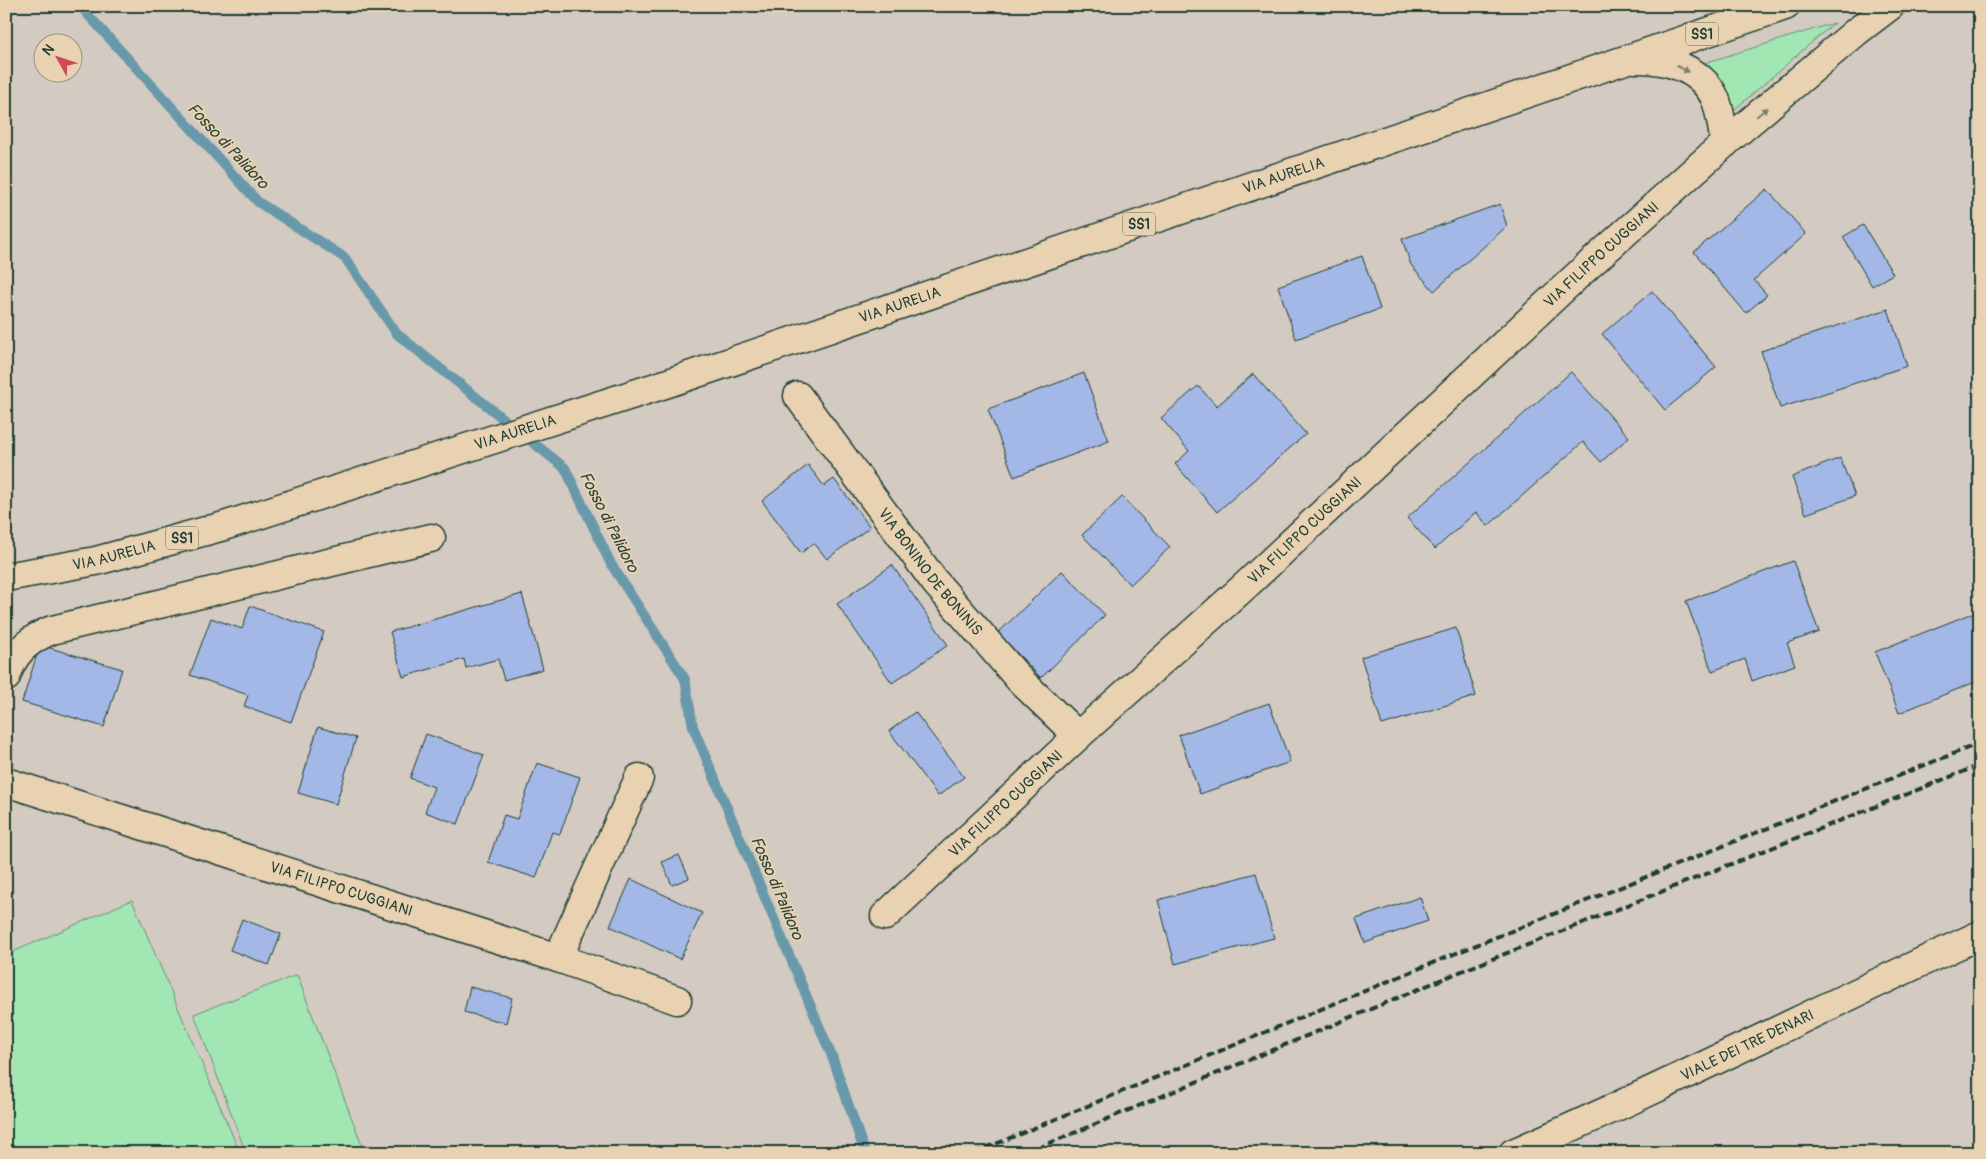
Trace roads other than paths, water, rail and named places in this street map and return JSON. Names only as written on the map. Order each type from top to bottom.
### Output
[{"type":"street","name":"VIA AURELIA","points":[[6,577],[86,563],[224,526],[659,386],[1785,6]]},
{"type":"street","name":"VIA FILIPPO CUGGIANI","points":[[885,916],[1078,736],[1245,586],[1579,274],[1725,144],[1856,32],[1890,6]]},
{"type":"street","points":[[1619,62],[1644,59],[1663,62],[1685,69],[1703,81],[1715,98],[1725,144]]},
{"type":"street","name":"VIA BONINO DE BONINIS","points":[[798,396],[952,603],[1021,681],[1078,736]]},
{"type":"street","points":[[6,677],[13,660],[20,651],[38,636],[52,630],[431,538]]},
{"type":"street","points":[[558,958],[639,778]]},
{"type":"street","name":"VIA FILIPPO CUGGIANI","points":[[6,782],[558,958],[677,1000]]},
{"type":"street","name":"VIALE DEI TRE DENARI","points":[[1513,1153],[1684,1077],[1980,934]]},
{"type":"waterway","name":"Fosso di Palidoro","points":[[80,6],[258,202],[345,258],[397,334],[565,468],[611,564],[685,679],[693,727],[833,1059],[865,1153]]},
{"type":"railway","points":[[974,1153],[1454,954],[1980,743]]},
{"type":"railway","points":[[1026,1153],[1462,971],[1980,765]]}]
